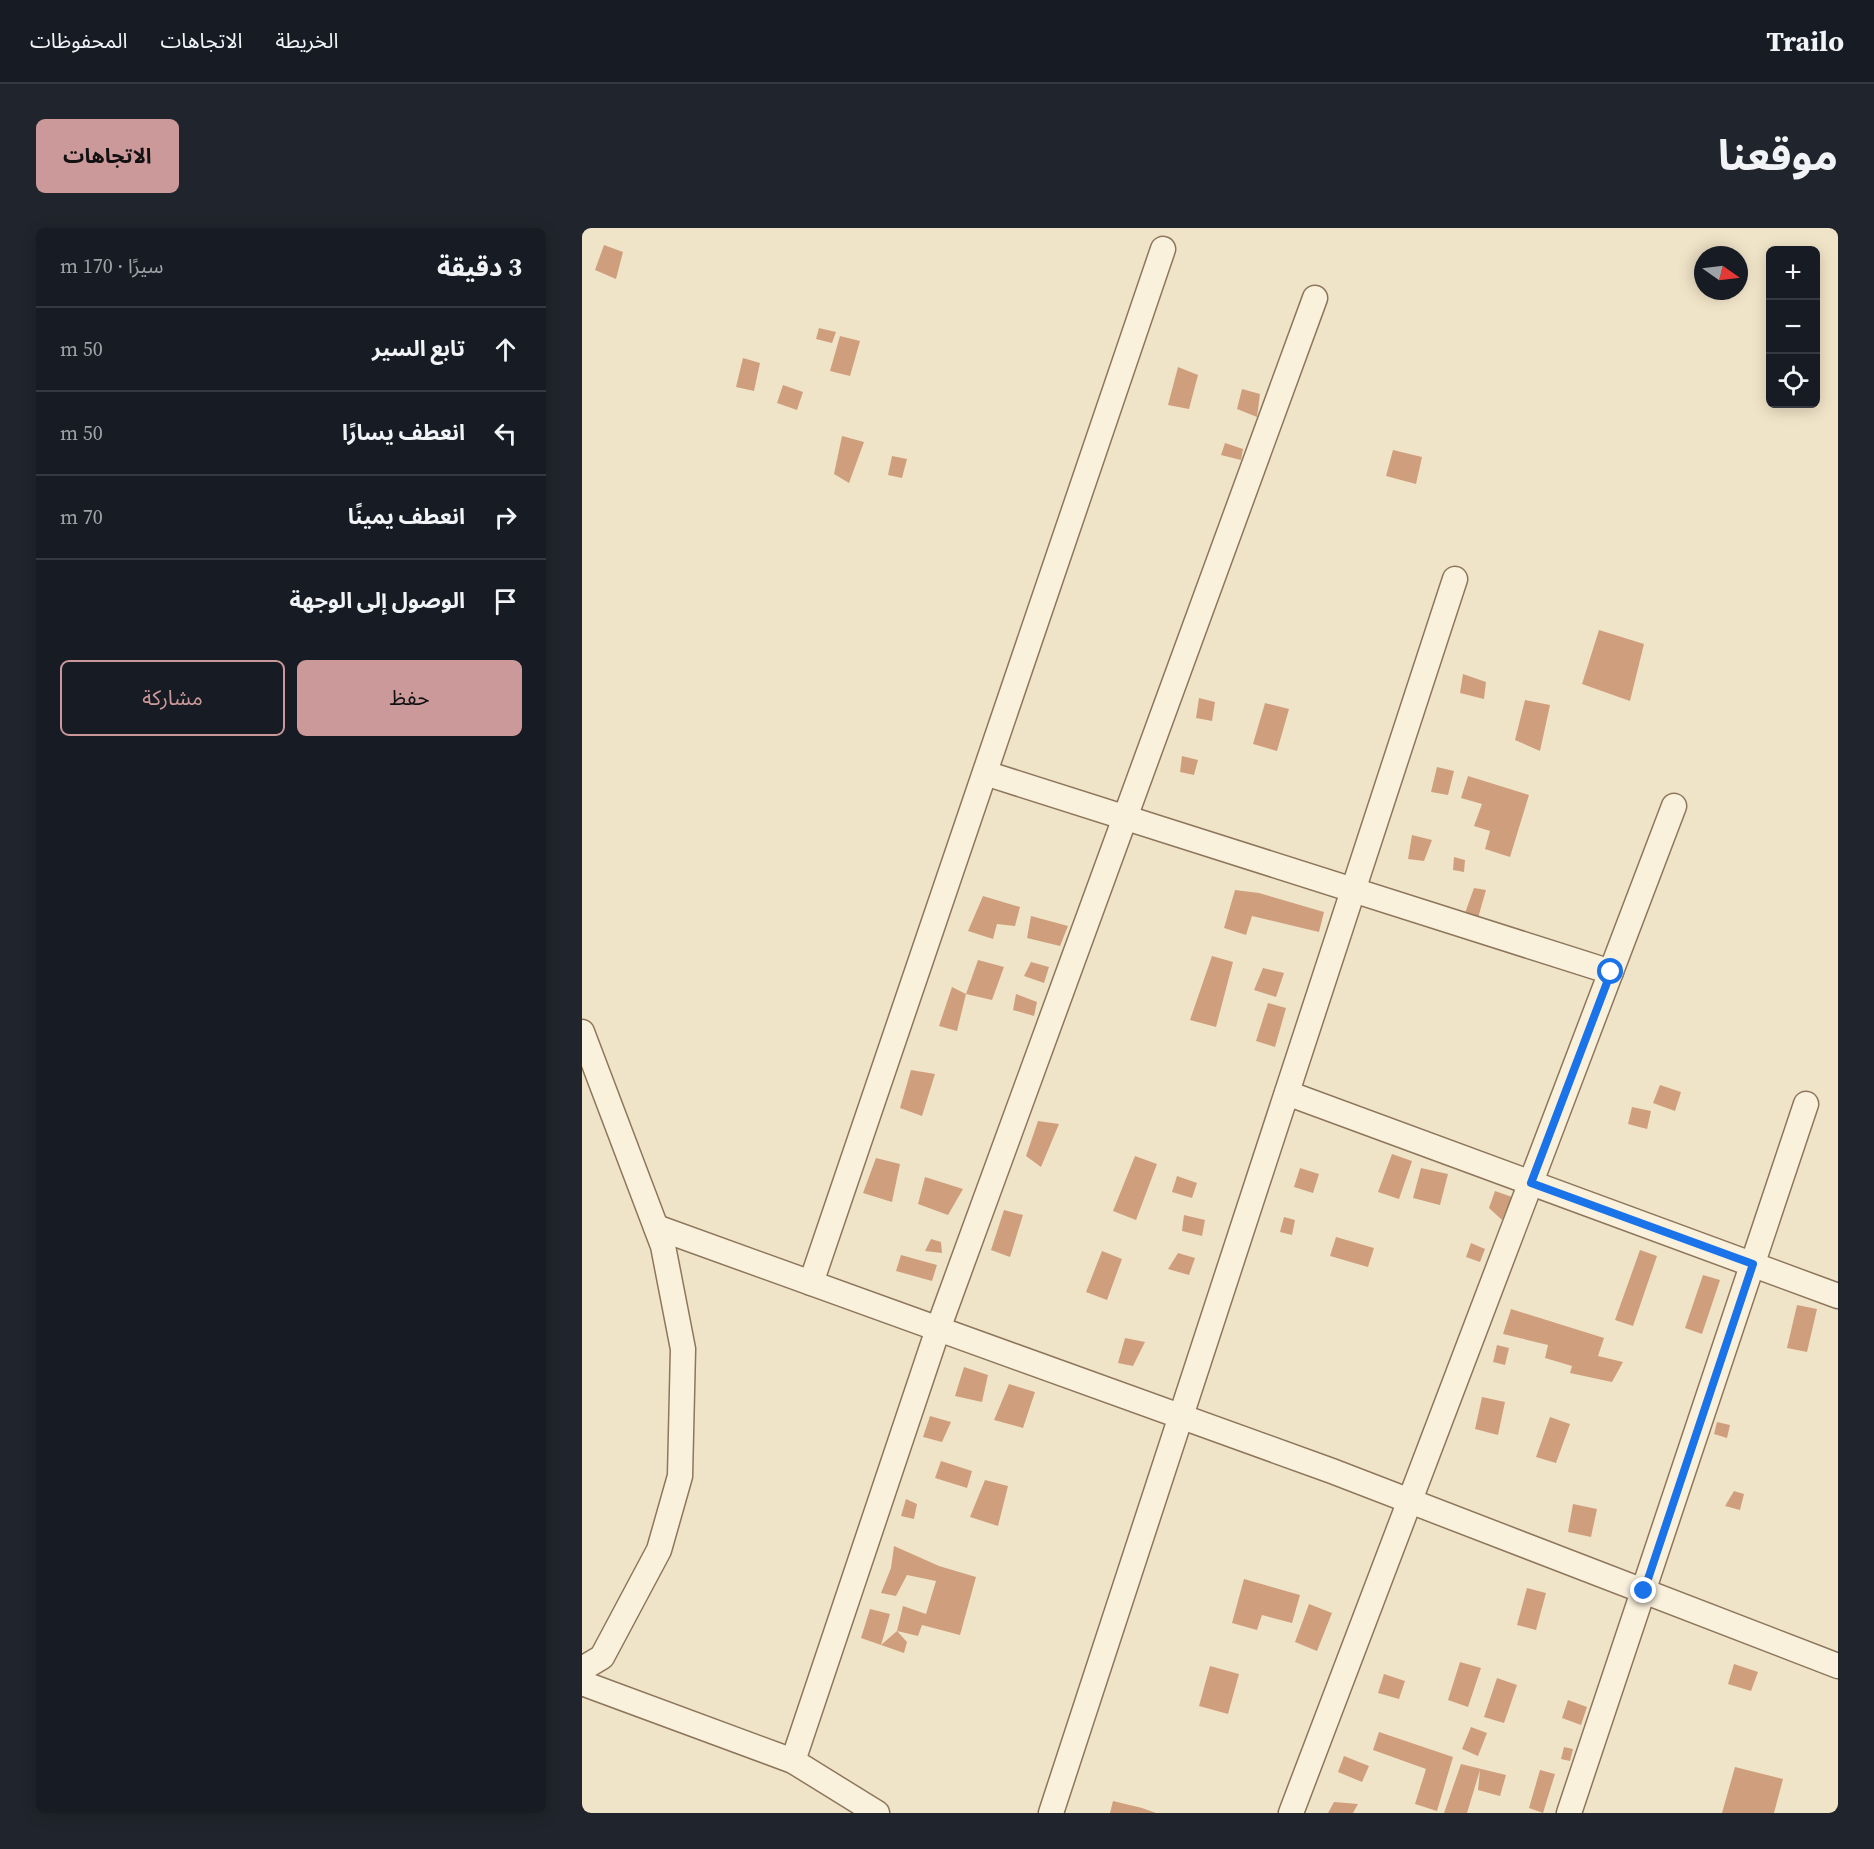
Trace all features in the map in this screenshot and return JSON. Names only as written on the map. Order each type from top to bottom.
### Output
[{"type":"street","points":[[811,1283],[1162,249]]},
{"type":"street","points":[[793,1761],[938,1329],[1316,298]]},
{"type":"street","points":[[1051,1813],[1455,579]]},
{"type":"street","points":[[985,773],[1611,972]]},
{"type":"street","points":[[1291,1813],[1674,806]]},
{"type":"street","points":[[582,1032],[663,1246],[683,1349],[680,1476],[659,1550],[602,1658],[582,1669]]},
{"type":"street","points":[[1287,1093],[1838,1296]]},
{"type":"street","points":[[1569,1813],[1806,1104]]},
{"type":"street","points":[[656,1227],[1410,1501],[1838,1666]]},
{"type":"street","points":[[582,1683],[793,1761],[878,1813]]},
{"type":"building","points":[[604,245],[623,252],[616,279],[595,270]]},
{"type":"building","points":[[819,328],[836,332],[832,343],[816,339]]},
{"type":"building","points":[[840,336],[860,341],[850,376],[830,371]]},
{"type":"building","points":[[743,358],[760,363],[754,391],[736,387]]},
{"type":"building","points":[[1178,367],[1198,375],[1189,409],[1168,405]]},
{"type":"building","points":[[783,385],[803,392],[797,410],[777,403]]},
{"type":"building","points":[[1242,389],[1260,394],[1257,417],[1237,409]]},
{"type":"building","points":[[842,436],[864,442],[849,483],[834,474]]},
{"type":"building","points":[[1225,443],[1243,449],[1241,460],[1221,455]]},
{"type":"building","points":[[1393,450],[1422,457],[1416,484],[1386,476]]},
{"type":"building","points":[[892,456],[907,459],[902,478],[888,475]]},
{"type":"building","points":[[1599,630],[1644,644],[1630,701],[1582,684]]},
{"type":"building","points":[[1463,674],[1486,682],[1484,699],[1460,693]]},
{"type":"building","points":[[1199,698],[1215,702],[1212,721],[1196,718]]},
{"type":"building","points":[[1525,700],[1550,705],[1540,751],[1515,740]]},
{"type":"building","points":[[1265,703],[1289,709],[1277,751],[1253,744]]},
{"type":"building","points":[[1182,756],[1198,760],[1194,775],[1180,772]]},
{"type":"building","points":[[1437,767],[1454,771],[1448,795],[1431,792]]},
{"type":"building","points":[[1468,776],[1529,795],[1510,857],[1485,849],[1490,831],[1474,826],[1482,804],[1461,798]]},
{"type":"building","points":[[1412,835],[1432,840],[1424,861],[1408,859]]},
{"type":"building","points":[[1454,857],[1465,860],[1464,872],[1453,870]]},
{"type":"building","points":[[1474,888],[1486,890],[1478,918],[1465,913]]},
{"type":"building","points":[[1235,890],[1259,893],[1324,912],[1319,932],[1252,916],[1246,935],[1224,928]]},
{"type":"building","points":[[983,896],[1020,907],[1015,926],[997,924],[993,939],[968,931]]},
{"type":"building","points":[[1031,916],[1068,926],[1060,946],[1027,938]]},
{"type":"building","points":[[1212,956],[1233,962],[1216,1027],[1190,1020]]},
{"type":"building","points":[[978,960],[1004,967],[992,1000],[966,994]]},
{"type":"building","points":[[1031,962],[1049,967],[1044,983],[1024,976]]},
{"type":"building","points":[[1263,968],[1284,973],[1276,997],[1254,990]]},
{"type":"building","points":[[952,987],[966,994],[957,1031],[939,1026]]},
{"type":"building","points":[[1016,994],[1037,1002],[1034,1016],[1013,1010]]},
{"type":"building","points":[[1268,1003],[1286,1008],[1275,1047],[1256,1041]]},
{"type":"building","points":[[911,1070],[935,1074],[922,1116],[900,1108]]},
{"type":"building","points":[[1660,1085],[1681,1092],[1675,1111],[1653,1103]]},
{"type":"building","points":[[1632,1107],[1651,1111],[1647,1129],[1628,1124]]},
{"type":"building","points":[[1038,1121],[1059,1124],[1041,1167],[1026,1156]]},
{"type":"building","points":[[1392,1154],[1412,1161],[1399,1199],[1378,1192]]},
{"type":"building","points":[[1135,1156],[1157,1164],[1136,1220],[1113,1211]]},
{"type":"building","points":[[876,1158],[900,1164],[892,1202],[863,1193]]},
{"type":"building","points":[[1300,1168],[1319,1174],[1313,1193],[1294,1187]]},
{"type":"building","points":[[1421,1168],[1448,1174],[1440,1205],[1413,1198]]},
{"type":"building","points":[[1177,1176],[1197,1183],[1192,1198],[1172,1192]]},
{"type":"building","points":[[925,1177],[963,1189],[948,1215],[918,1204]]},
{"type":"building","points":[[1495,1191],[1512,1197],[1502,1220],[1489,1208]]},
{"type":"building","points":[[1004,1210],[1023,1215],[1010,1257],[991,1250]]},
{"type":"building","points":[[1184,1215],[1205,1220],[1202,1236],[1182,1231]]},
{"type":"building","points":[[1284,1217],[1295,1220],[1292,1235],[1280,1232]]},
{"type":"building","points":[[1336,1237],[1374,1248],[1368,1267],[1330,1256]]},
{"type":"building","points":[[931,1239],[941,1242],[942,1253],[925,1251]]},
{"type":"building","points":[[1471,1243],[1485,1249],[1480,1262],[1466,1257]]},
{"type":"building","points":[[1640,1250],[1657,1256],[1633,1326],[1615,1320]]},
{"type":"building","points":[[1102,1251],[1122,1259],[1107,1300],[1086,1292]]},
{"type":"building","points":[[1178,1253],[1195,1258],[1189,1275],[1168,1269]]},
{"type":"building","points":[[901,1255],[937,1265],[932,1281],[896,1271]]},
{"type":"building","points":[[1703,1275],[1720,1280],[1702,1334],[1685,1328]]},
{"type":"building","points":[[1797,1305],[1817,1309],[1807,1352],[1787,1348]]},
{"type":"building","points":[[1511,1309],[1604,1338],[1598,1356],[1623,1362],[1612,1382],[1570,1373],[1572,1366],[1545,1358],[1548,1345],[1503,1334]]},
{"type":"building","points":[[1125,1338],[1145,1342],[1133,1366],[1118,1363]]},
{"type":"building","points":[[1497,1345],[1509,1348],[1505,1365],[1493,1362]]},
{"type":"building","points":[[964,1367],[988,1375],[982,1402],[955,1396]]},
{"type":"building","points":[[1009,1384],[1035,1392],[1023,1428],[994,1420]]},
{"type":"building","points":[[1482,1397],[1505,1402],[1498,1435],[1475,1429]]},
{"type":"building","points":[[930,1416],[951,1422],[942,1442],[923,1437]]},
{"type":"building","points":[[1550,1417],[1570,1424],[1556,1463],[1536,1457]]},
{"type":"building","points":[[1717,1422],[1730,1425],[1727,1438],[1714,1434]]},
{"type":"building","points":[[941,1461],[972,1471],[967,1488],[935,1478]]},
{"type":"building","points":[[985,1480],[1008,1486],[998,1526],[970,1517]]},
{"type":"building","points":[[1734,1491],[1744,1494],[1740,1510],[1725,1506]]},
{"type":"building","points":[[906,1499],[917,1504],[914,1519],[901,1516]]},
{"type":"building","points":[[1573,1504],[1597,1509],[1591,1537],[1568,1532]]},
{"type":"building","points":[[894,1546],[939,1566],[976,1577],[960,1635],[922,1625],[918,1636],[897,1631],[903,1606],[926,1614],[936,1581],[907,1575],[896,1596],[881,1593],[891,1568]]},
{"type":"building","points":[[1244,1579],[1300,1595],[1292,1623],[1262,1615],[1257,1630],[1232,1623]]},
{"type":"building","points":[[1527,1588],[1546,1593],[1536,1630],[1517,1625]]},
{"type":"building","points":[[1309,1604],[1332,1613],[1317,1651],[1295,1642]]},
{"type":"building","points":[[870,1609],[890,1614],[881,1645],[861,1638]]},
{"type":"building","points":[[897,1631],[907,1642],[904,1653],[881,1645]]},
{"type":"building","points":[[1460,1662],[1481,1668],[1468,1707],[1448,1700]]},
{"type":"building","points":[[1734,1664],[1758,1672],[1751,1691],[1728,1684]]},
{"type":"building","points":[[1210,1666],[1239,1674],[1228,1714],[1199,1706]]},
{"type":"building","points":[[1384,1674],[1405,1681],[1399,1699],[1378,1693]]},
{"type":"building","points":[[1497,1678],[1517,1685],[1504,1723],[1484,1717]]},
{"type":"building","points":[[1568,1700],[1587,1707],[1581,1725],[1562,1718]]},
{"type":"building","points":[[1471,1727],[1487,1733],[1478,1756],[1462,1749]]},
{"type":"building","points":[[1379,1732],[1453,1757],[1437,1811],[1415,1804],[1426,1769],[1373,1750]]},
{"type":"building","points":[[1564,1747],[1573,1749],[1570,1761],[1561,1759]]},
{"type":"building","points":[[1344,1756],[1369,1766],[1362,1782],[1338,1772]]},
{"type":"building","points":[[1461,1764],[1506,1775],[1500,1796],[1478,1790],[1480,1770],[1467,1813],[1444,1813]]},
{"type":"building","points":[[1735,1767],[1783,1779],[1774,1813],[1722,1813]]},
{"type":"building","points":[[1540,1770],[1555,1774],[1543,1813],[1529,1808]]},
{"type":"building","points":[[1113,1801],[1142,1808],[1156,1813],[1110,1813]]},
{"type":"building","points":[[1334,1802],[1358,1804],[1353,1813],[1328,1813]]},
{"type":"route","points":[[1611,972],[1531,1183],[1753,1264],[1644,1591]]}]
